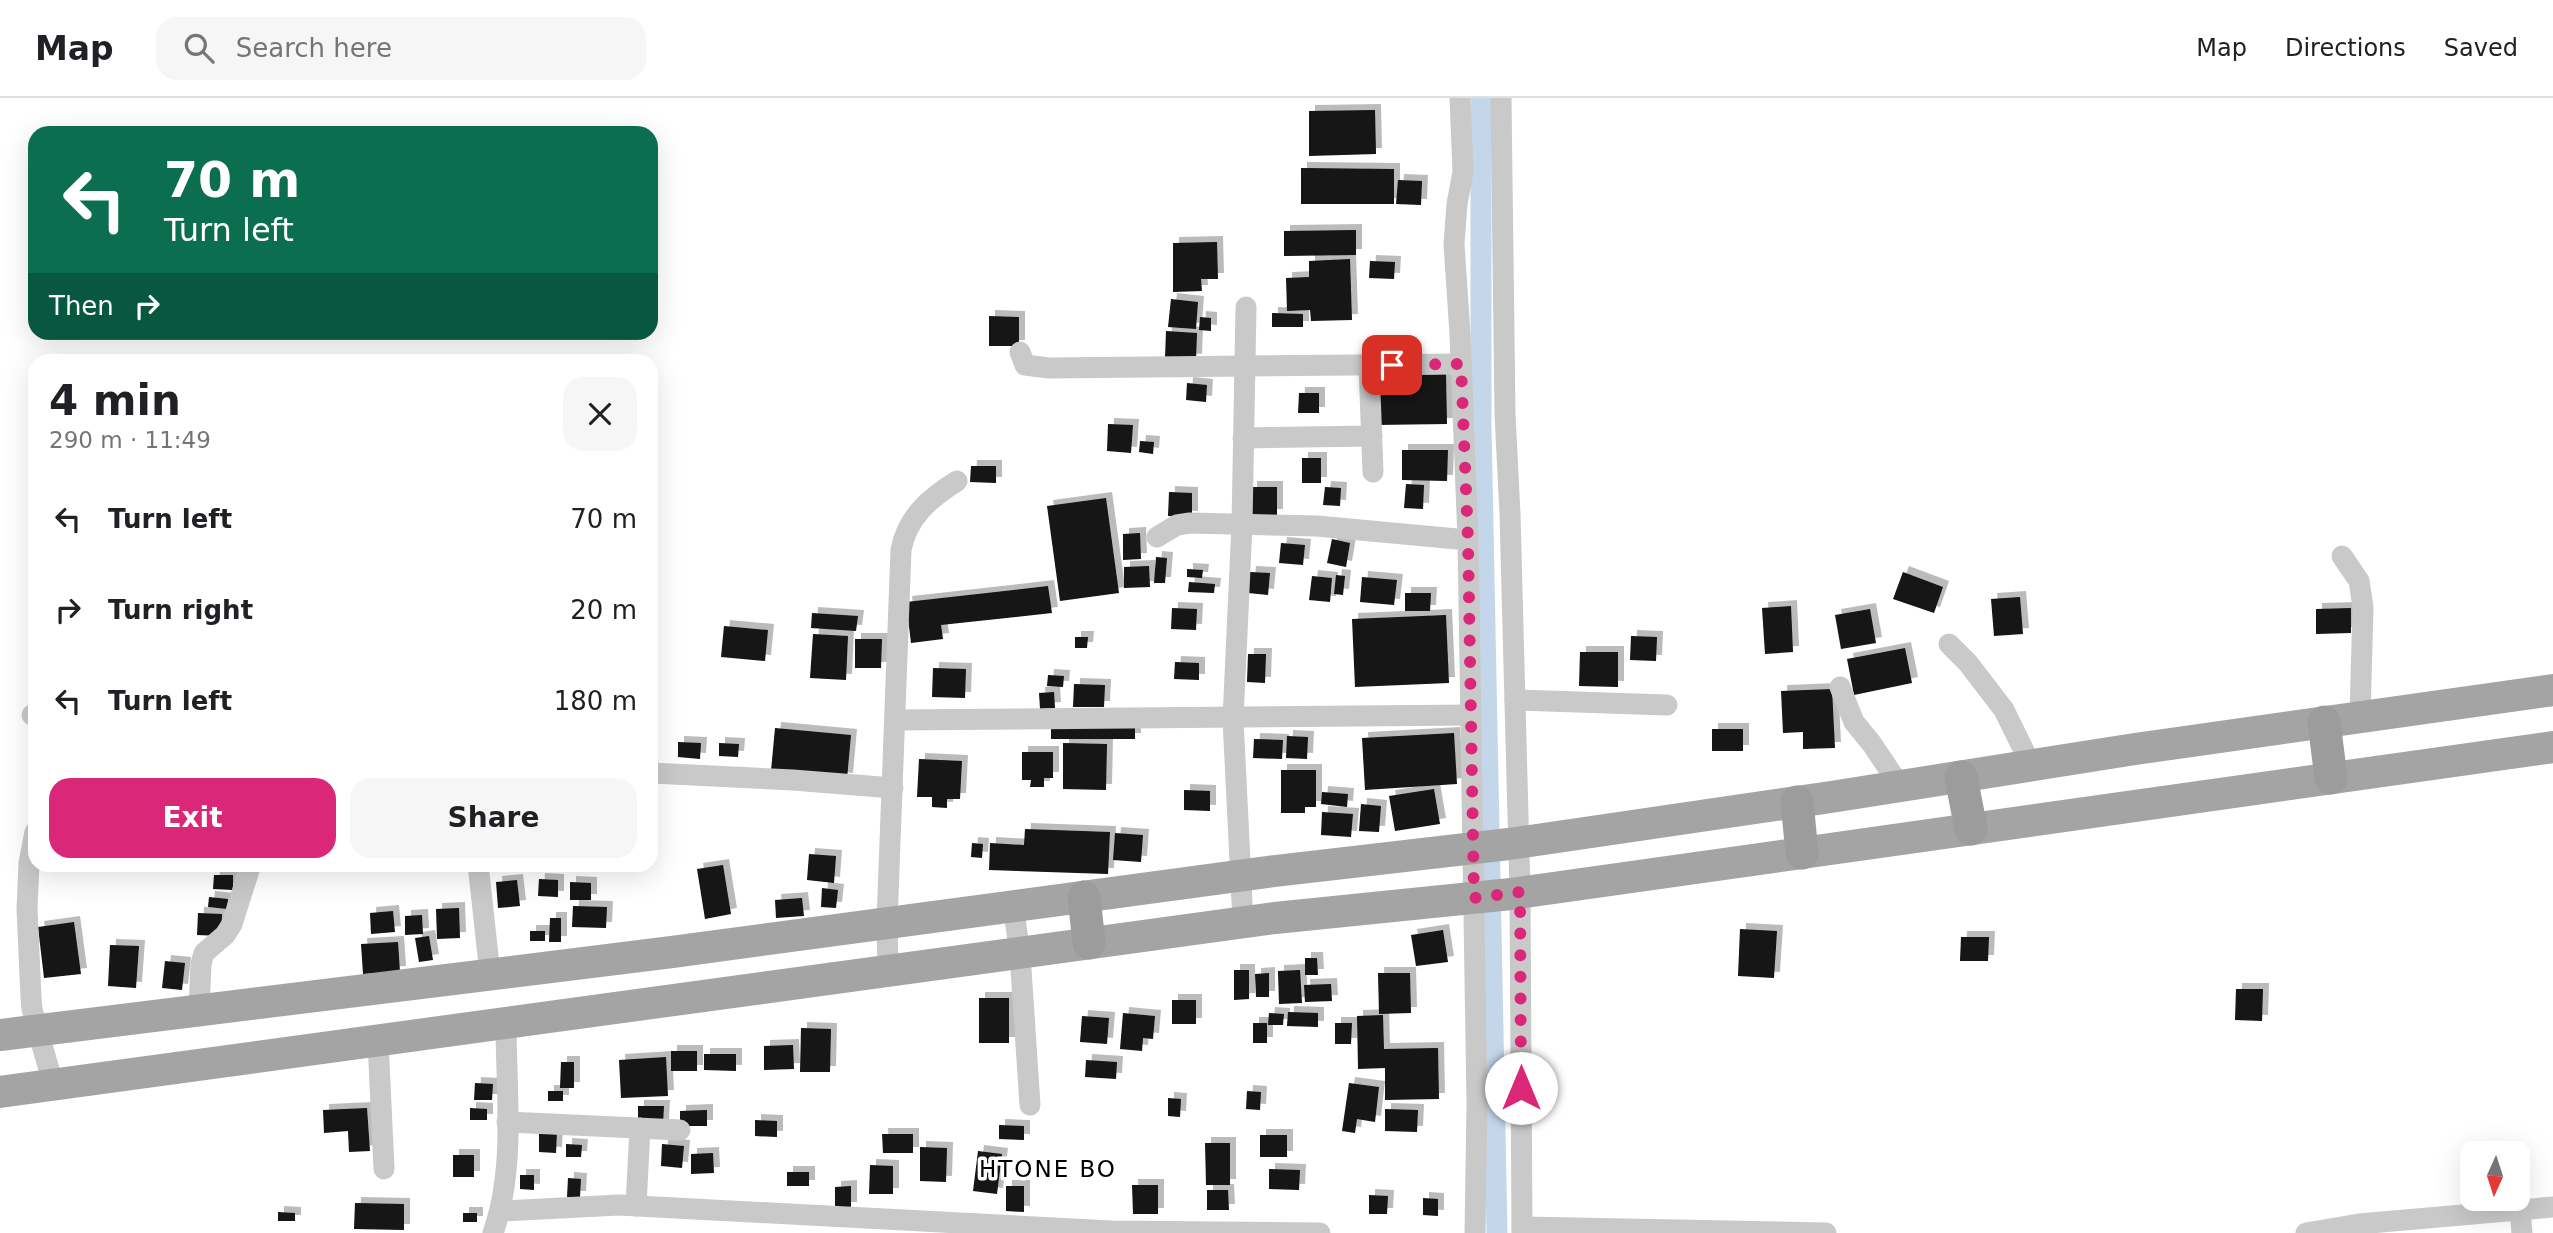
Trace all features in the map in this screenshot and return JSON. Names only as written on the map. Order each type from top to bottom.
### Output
[{"type":"highway","points":[[2324,723],[2331,778]]},
{"type":"highway","points":[[1961,777],[1971,829]]},
{"type":"highway","points":[[1797,802],[1802,853]]},
{"type":"highway","points":[[1084,897],[1089,943]]},
{"type":"main road","points":[[0,1035],[1239,876],[1496,846],[2553,690]]},
{"type":"main road","points":[[0,1092],[1243,922],[1497,895],[2553,747]]},
{"type":"street","points":[[1460,98],[1462,172],[1454,244],[1468,540],[1470,715],[1496,846],[1497,895],[1477,1104],[1475,1233]]},
{"type":"street","points":[[1501,98],[1505,414],[1515,700],[1496,846],[1497,895],[1522,1230],[1826,1233]]},
{"type":"street","points":[[1243,922],[1233,719],[1242,525],[1246,307]]},
{"type":"street","points":[[1020,352],[1025,365],[1034,367],[1461,364]]},
{"type":"street","points":[[1369,365],[1373,472]]},
{"type":"street","points":[[1243,438],[1372,436]]},
{"type":"street","points":[[888,971],[887,922],[901,550],[912,520],[931,498],[957,481]]},
{"type":"street","points":[[1157,537],[1177,525],[1190,523],[1317,526],[1468,540]]},
{"type":"street","points":[[2342,555],[2360,581],[2363,607],[2360,717]]},
{"type":"street","points":[[1950,644],[2004,710],[2031,765]]},
{"type":"street","points":[[1840,687],[1854,722],[1900,786]]},
{"type":"street","points":[[1515,700],[1667,705]]},
{"type":"street","points":[[895,720],[1470,715]]},
{"type":"street","points":[[658,774],[793,780],[893,788]]},
{"type":"street","points":[[29,872],[27,909],[31,997],[53,1084]]},
{"type":"street","points":[[199,1011],[204,953],[225,935],[232,924],[248,872]]},
{"type":"street","points":[[479,872],[490,974]]},
{"type":"street","points":[[1013,905],[1020,954],[1030,1105]]},
{"type":"street","points":[[493,1233],[501,1211],[507,1122],[506,1024]]},
{"type":"street","points":[[378,1041],[384,1169]]},
{"type":"street","points":[[507,1122],[680,1130]]},
{"type":"street","points":[[636,1206],[640,1128]]},
{"type":"street","points":[[501,1211],[619,1205],[1111,1232],[1320,1233]]},
{"type":"street","points":[[2530,1209],[2553,1207]]},
{"type":"street","points":[[2306,1233],[2359,1224],[2508,1211]]},
{"type":"street","points":[[2520,1211],[2522,1233]]},
{"type":"building","points":[[1375,110],[1376,154],[1309,156],[1309,111]]},
{"type":"building","points":[[1301,168],[1394,169],[1394,204],[1301,204]]},
{"type":"building","points":[[1398,180],[1422,181],[1421,205],[1396,204]]},
{"type":"building","points":[[1356,230],[1356,255],[1284,256],[1284,231]]},
{"type":"building","points":[[1217,242],[1218,279],[1201,279],[1202,291],[1173,292],[1173,243]]},
{"type":"building","points":[[1350,259],[1352,320],[1311,321],[1310,310],[1287,311],[1286,278],[1309,277],[1309,261]]},
{"type":"building","points":[[1370,261],[1395,262],[1394,279],[1369,278]]},
{"type":"building","points":[[1171,299],[1198,302],[1196,329],[1168,327]]},
{"type":"building","points":[[1272,313],[1303,314],[1303,327],[1272,327]]},
{"type":"building","points":[[989,316],[1019,317],[1019,346],[989,346]]},
{"type":"building","points":[[1200,317],[1211,318],[1211,331],[1199,330]]},
{"type":"building","points":[[1166,331],[1197,333],[1196,360],[1165,358]]},
{"type":"building","points":[[1446,374],[1447,424],[1374,425],[1373,376]]},
{"type":"building","points":[[1187,383],[1207,385],[1206,402],[1186,400]]},
{"type":"building","points":[[1299,393],[1319,393],[1319,413],[1298,413]]},
{"type":"building","points":[[1108,424],[1133,425],[1131,453],[1107,451]]},
{"type":"building","points":[[1140,441],[1154,442],[1153,454],[1139,452]]},
{"type":"building","points":[[1402,450],[1448,450],[1447,481],[1402,480]]},
{"type":"building","points":[[1302,458],[1321,458],[1321,483],[1302,483]]},
{"type":"building","points":[[971,466],[996,466],[996,483],[970,482]]},
{"type":"building","points":[[1406,484],[1424,485],[1423,509],[1404,508]]},
{"type":"building","points":[[1251,487],[1277,487],[1277,515],[1251,515]]},
{"type":"building","points":[[1325,487],[1341,488],[1340,506],[1323,505]]},
{"type":"building","points":[[1169,492],[1192,493],[1192,517],[1168,516]]},
{"type":"building","points":[[1106,498],[1119,593],[1060,601],[1047,506]]},
{"type":"building","points":[[1140,533],[1141,559],[1123,560],[1123,534]]},
{"type":"building","points":[[1332,539],[1350,543],[1346,567],[1327,563]]},
{"type":"building","points":[[1281,543],[1305,545],[1303,565],[1279,563]]},
{"type":"building","points":[[1156,557],[1167,558],[1165,583],[1154,583]]},
{"type":"building","points":[[1149,566],[1150,587],[1124,588],[1124,567]]},
{"type":"building","points":[[1187,569],[1203,570],[1202,578],[1187,577]]},
{"type":"building","points":[[1250,572],[1270,573],[1268,595],[1248,593]]},
{"type":"building","points":[[1903,572],[1943,587],[1934,613],[1893,599]]},
{"type":"building","points":[[1336,575],[1345,576],[1343,595],[1334,594]]},
{"type":"building","points":[[1312,576],[1332,578],[1330,602],[1309,600]]},
{"type":"building","points":[[1362,577],[1397,580],[1394,605],[1360,602]]},
{"type":"building","points":[[1189,582],[1215,584],[1214,593],[1188,592]]},
{"type":"building","points":[[1048,586],[1052,613],[941,625],[943,639],[911,643],[906,602]]},
{"type":"building","points":[[1405,593],[1431,593],[1430,611],[1405,611]]},
{"type":"building","points":[[2020,597],[2023,634],[1994,636],[1991,599]]},
{"type":"building","points":[[1791,606],[1793,652],[1765,654],[1762,608]]},
{"type":"building","points":[[1172,608],[1197,609],[1196,630],[1171,629]]},
{"type":"building","points":[[2351,608],[2351,633],[2316,634],[2316,609]]},
{"type":"building","points":[[1870,609],[1876,643],[1841,649],[1835,615]]},
{"type":"building","points":[[812,613],[858,616],[856,631],[811,628]]},
{"type":"building","points":[[1446,615],[1449,683],[1355,687],[1352,619]]},
{"type":"building","points":[[724,626],[768,630],[765,661],[721,657]]},
{"type":"building","points":[[813,634],[848,636],[846,680],[810,678]]},
{"type":"building","points":[[1631,636],[1657,637],[1656,661],[1630,660]]},
{"type":"building","points":[[1075,637],[1088,637],[1087,648],[1075,648]]},
{"type":"building","points":[[855,639],[882,639],[881,668],[855,668]]},
{"type":"building","points":[[1905,648],[1912,683],[1854,695],[1847,659]]},
{"type":"building","points":[[1580,652],[1618,652],[1618,687],[1579,686]]},
{"type":"building","points":[[1248,654],[1266,654],[1265,683],[1247,682]]},
{"type":"building","points":[[1175,662],[1199,663],[1199,680],[1174,679]]},
{"type":"building","points":[[933,668],[966,669],[965,698],[932,697]]},
{"type":"building","points":[[1048,675],[1064,676],[1063,687],[1047,686]]},
{"type":"building","points":[[1074,684],[1105,685],[1104,707],[1073,707]]},
{"type":"building","points":[[1832,689],[1835,748],[1803,749],[1803,732],[1783,733],[1781,691]]},
{"type":"building","points":[[1054,692],[1055,708],[1040,709],[1039,693]]},
{"type":"building","points":[[1051,722],[1135,723],[1135,739],[1051,739]]},
{"type":"building","points":[[775,728],[851,735],[847,779],[771,771]]},
{"type":"building","points":[[1712,729],[1743,729],[1743,751],[1712,751]]},
{"type":"building","points":[[1454,733],[1457,784],[1365,790],[1362,738]]},
{"type":"building","points":[[1287,736],[1308,737],[1307,759],[1286,758]]},
{"type":"building","points":[[1254,739],[1283,740],[1282,759],[1253,758]]},
{"type":"building","points":[[678,742],[701,743],[700,759],[678,757]]},
{"type":"building","points":[[719,743],[739,744],[738,757],[719,756]]},
{"type":"building","points":[[1063,743],[1107,744],[1106,790],[1063,789]]},
{"type":"building","points":[[1022,752],[1053,752],[1053,778],[1044,778],[1044,787],[1030,787],[1031,780],[1022,780]]},
{"type":"building","points":[[919,759],[962,761],[960,799],[947,799],[947,808],[932,807],[932,797],[917,797]]},
{"type":"building","points":[[1281,770],[1316,770],[1316,807],[1305,807],[1305,813],[1281,813]]},
{"type":"building","points":[[1434,789],[1440,824],[1395,831],[1389,796]]},
{"type":"building","points":[[1184,790],[1210,791],[1210,811],[1184,810]]},
{"type":"building","points":[[1322,792],[1348,794],[1347,807],[1321,804]]},
{"type":"building","points":[[1361,804],[1381,806],[1379,832],[1359,831]]},
{"type":"building","points":[[1322,812],[1353,814],[1351,837],[1321,835]]},
{"type":"building","points":[[1025,829],[1110,832],[1108,874],[989,870],[990,843],[1024,845]]},
{"type":"building","points":[[1115,833],[1143,835],[1141,862],[1113,860]]},
{"type":"building","points":[[972,843],[983,844],[982,858],[971,857]]},
{"type":"building","points":[[809,854],[836,856],[834,883],[807,880]]},
{"type":"building","points":[[723,865],[731,914],[705,919],[697,869]]},
{"type":"building","points":[[214,875],[233,875],[233,890],[213,889]]},
{"type":"building","points":[[539,879],[558,880],[558,897],[538,896]]},
{"type":"building","points":[[517,880],[520,906],[498,908],[496,882]]},
{"type":"building","points":[[570,882],[591,883],[591,900],[570,900]]},
{"type":"building","points":[[822,888],[838,890],[836,908],[821,907]]},
{"type":"building","points":[[209,897],[228,899],[227,909],[208,907]]},
{"type":"building","points":[[802,898],[804,916],[776,918],[775,900]]},
{"type":"building","points":[[573,906],[607,907],[606,928],[572,927]]},
{"type":"building","points":[[459,908],[460,938],[437,939],[436,909]]},
{"type":"building","points":[[393,911],[395,932],[371,934],[370,913]]},
{"type":"building","points":[[198,913],[222,914],[221,936],[197,935]]},
{"type":"building","points":[[422,915],[423,934],[405,935],[405,916]]},
{"type":"building","points":[[550,918],[561,918],[561,942],[549,942]]},
{"type":"building","points":[[74,922],[81,974],[44,978],[38,927]]},
{"type":"building","points":[[1740,929],[1777,931],[1774,978],[1738,976]]},
{"type":"building","points":[[1443,930],[1448,962],[1416,966],[1411,935]]},
{"type":"building","points":[[530,931],[545,931],[545,941],[530,941]]},
{"type":"building","points":[[429,936],[433,960],[419,962],[415,938]]},
{"type":"building","points":[[1961,937],[1989,937],[1988,961],[1960,961]]},
{"type":"building","points":[[398,942],[400,972],[363,974],[361,944]]},
{"type":"building","points":[[110,945],[139,946],[136,988],[108,986]]},
{"type":"building","points":[[1305,958],[1317,958],[1318,975],[1305,975]]},
{"type":"building","points":[[165,961],[185,963],[182,990],[162,988]]},
{"type":"building","points":[[1234,970],[1249,970],[1249,999],[1234,1000]]},
{"type":"building","points":[[1300,970],[1302,1003],[1279,1004],[1278,971]]},
{"type":"building","points":[[1269,973],[1269,997],[1256,997],[1255,974]]},
{"type":"building","points":[[1378,973],[1410,973],[1411,1013],[1379,1014]]},
{"type":"building","points":[[1331,984],[1332,1001],[1305,1002],[1304,985]]},
{"type":"building","points":[[2236,989],[2263,989],[2262,1021],[2235,1020]]},
{"type":"building","points":[[979,998],[1009,998],[1009,1043],[979,1043]]},
{"type":"building","points":[[1172,1000],[1196,1000],[1196,1024],[1172,1024]]},
{"type":"building","points":[[1288,1012],[1318,1013],[1318,1027],[1287,1026]]},
{"type":"building","points":[[1123,1013],[1155,1016],[1153,1039],[1143,1038],[1142,1051],[1120,1049]]},
{"type":"building","points":[[1269,1013],[1284,1014],[1283,1025],[1268,1025]]},
{"type":"building","points":[[1383,1015],[1384,1049],[1438,1048],[1439,1099],[1385,1100],[1385,1068],[1358,1069],[1357,1016]]},
{"type":"building","points":[[1082,1016],[1109,1018],[1107,1044],[1080,1042]]},
{"type":"building","points":[[1253,1023],[1267,1023],[1267,1043],[1253,1043]]},
{"type":"building","points":[[1335,1023],[1352,1023],[1351,1044],[1335,1044]]},
{"type":"building","points":[[801,1028],[831,1029],[830,1072],[800,1072]]},
{"type":"building","points":[[793,1045],[794,1069],[764,1070],[764,1046]]},
{"type":"building","points":[[671,1051],[697,1051],[697,1071],[671,1071]]},
{"type":"building","points":[[704,1054],[736,1054],[736,1071],[704,1070]]},
{"type":"building","points":[[666,1057],[668,1096],[621,1098],[619,1060]]},
{"type":"building","points":[[1086,1060],[1117,1062],[1116,1079],[1085,1077]]},
{"type":"building","points":[[561,1062],[574,1062],[574,1088],[560,1088]]},
{"type":"building","points":[[475,1083],[493,1084],[492,1100],[474,1100]]},
{"type":"building","points":[[1349,1083],[1379,1087],[1375,1122],[1357,1119],[1355,1133],[1342,1131]]},
{"type":"building","points":[[548,1091],[563,1091],[563,1101],[548,1101]]},
{"type":"building","points":[[1247,1091],[1261,1092],[1260,1110],[1246,1109]]},
{"type":"building","points":[[1168,1098],[1181,1099],[1180,1117],[1168,1116]]},
{"type":"building","points":[[638,1106],[664,1106],[663,1125],[638,1125]]},
{"type":"building","points":[[367,1108],[370,1151],[349,1152],[348,1131],[324,1133],[323,1110]]},
{"type":"building","points":[[470,1108],[487,1109],[487,1120],[470,1120]]},
{"type":"building","points":[[1385,1109],[1418,1110],[1417,1132],[1385,1131]]},
{"type":"building","points":[[707,1110],[707,1126],[680,1126],[680,1111]]},
{"type":"building","points":[[755,1120],[777,1121],[777,1137],[755,1136]]},
{"type":"building","points":[[999,1125],[1024,1126],[1024,1140],[999,1139]]},
{"type":"building","points":[[539,1131],[557,1131],[556,1153],[539,1152]]},
{"type":"building","points":[[882,1134],[913,1134],[913,1153],[883,1153]]},
{"type":"building","points":[[1260,1135],[1287,1135],[1287,1157],[1260,1157]]},
{"type":"building","points":[[1205,1143],[1230,1143],[1230,1185],[1206,1185]]},
{"type":"building","points":[[566,1144],[582,1145],[581,1157],[566,1157]]},
{"type":"building","points":[[662,1144],[684,1146],[682,1168],[661,1166]]},
{"type":"building","points":[[920,1147],[947,1148],[946,1182],[920,1181]]},
{"type":"building","points":[[978,1151],[1002,1154],[997,1194],[973,1191]]},
{"type":"building","points":[[713,1153],[714,1173],[691,1174],[691,1154]]},
{"type":"building","points":[[453,1155],[474,1155],[474,1177],[453,1177]]},
{"type":"building","points":[[870,1165],[893,1166],[893,1194],[869,1194]]},
{"type":"building","points":[[1269,1169],[1300,1170],[1299,1190],[1269,1189]]},
{"type":"building","points":[[787,1172],[809,1172],[809,1186],[787,1186]]},
{"type":"building","points":[[520,1175],[534,1175],[534,1190],[520,1189]]},
{"type":"building","points":[[568,1178],[581,1179],[580,1197],[567,1197]]},
{"type":"building","points":[[1132,1185],[1158,1185],[1158,1214],[1133,1214]]},
{"type":"building","points":[[851,1186],[851,1208],[835,1208],[835,1187]]},
{"type":"building","points":[[1006,1186],[1024,1186],[1024,1212],[1006,1211]]},
{"type":"building","points":[[1207,1190],[1228,1190],[1229,1210],[1207,1210]]},
{"type":"building","points":[[1369,1195],[1388,1196],[1387,1214],[1369,1214]]},
{"type":"building","points":[[1423,1198],[1438,1199],[1438,1216],[1423,1215]]},
{"type":"building","points":[[355,1203],[404,1204],[404,1230],[354,1229]]},
{"type":"building","points":[[278,1212],[295,1213],[295,1221],[278,1221]]},
{"type":"building","points":[[463,1213],[477,1213],[477,1222],[463,1222]]},
{"type":"waterway","points":[[1481,98],[1481,426],[1497,1233]]},
{"type":"district","name":"HTONE BO","points":[[1048,1169]]},
{"type":"route","points":[[1392,365],[1461,364],[1468,540],[1474,898],[1520,892],[1521,1088]]}]
